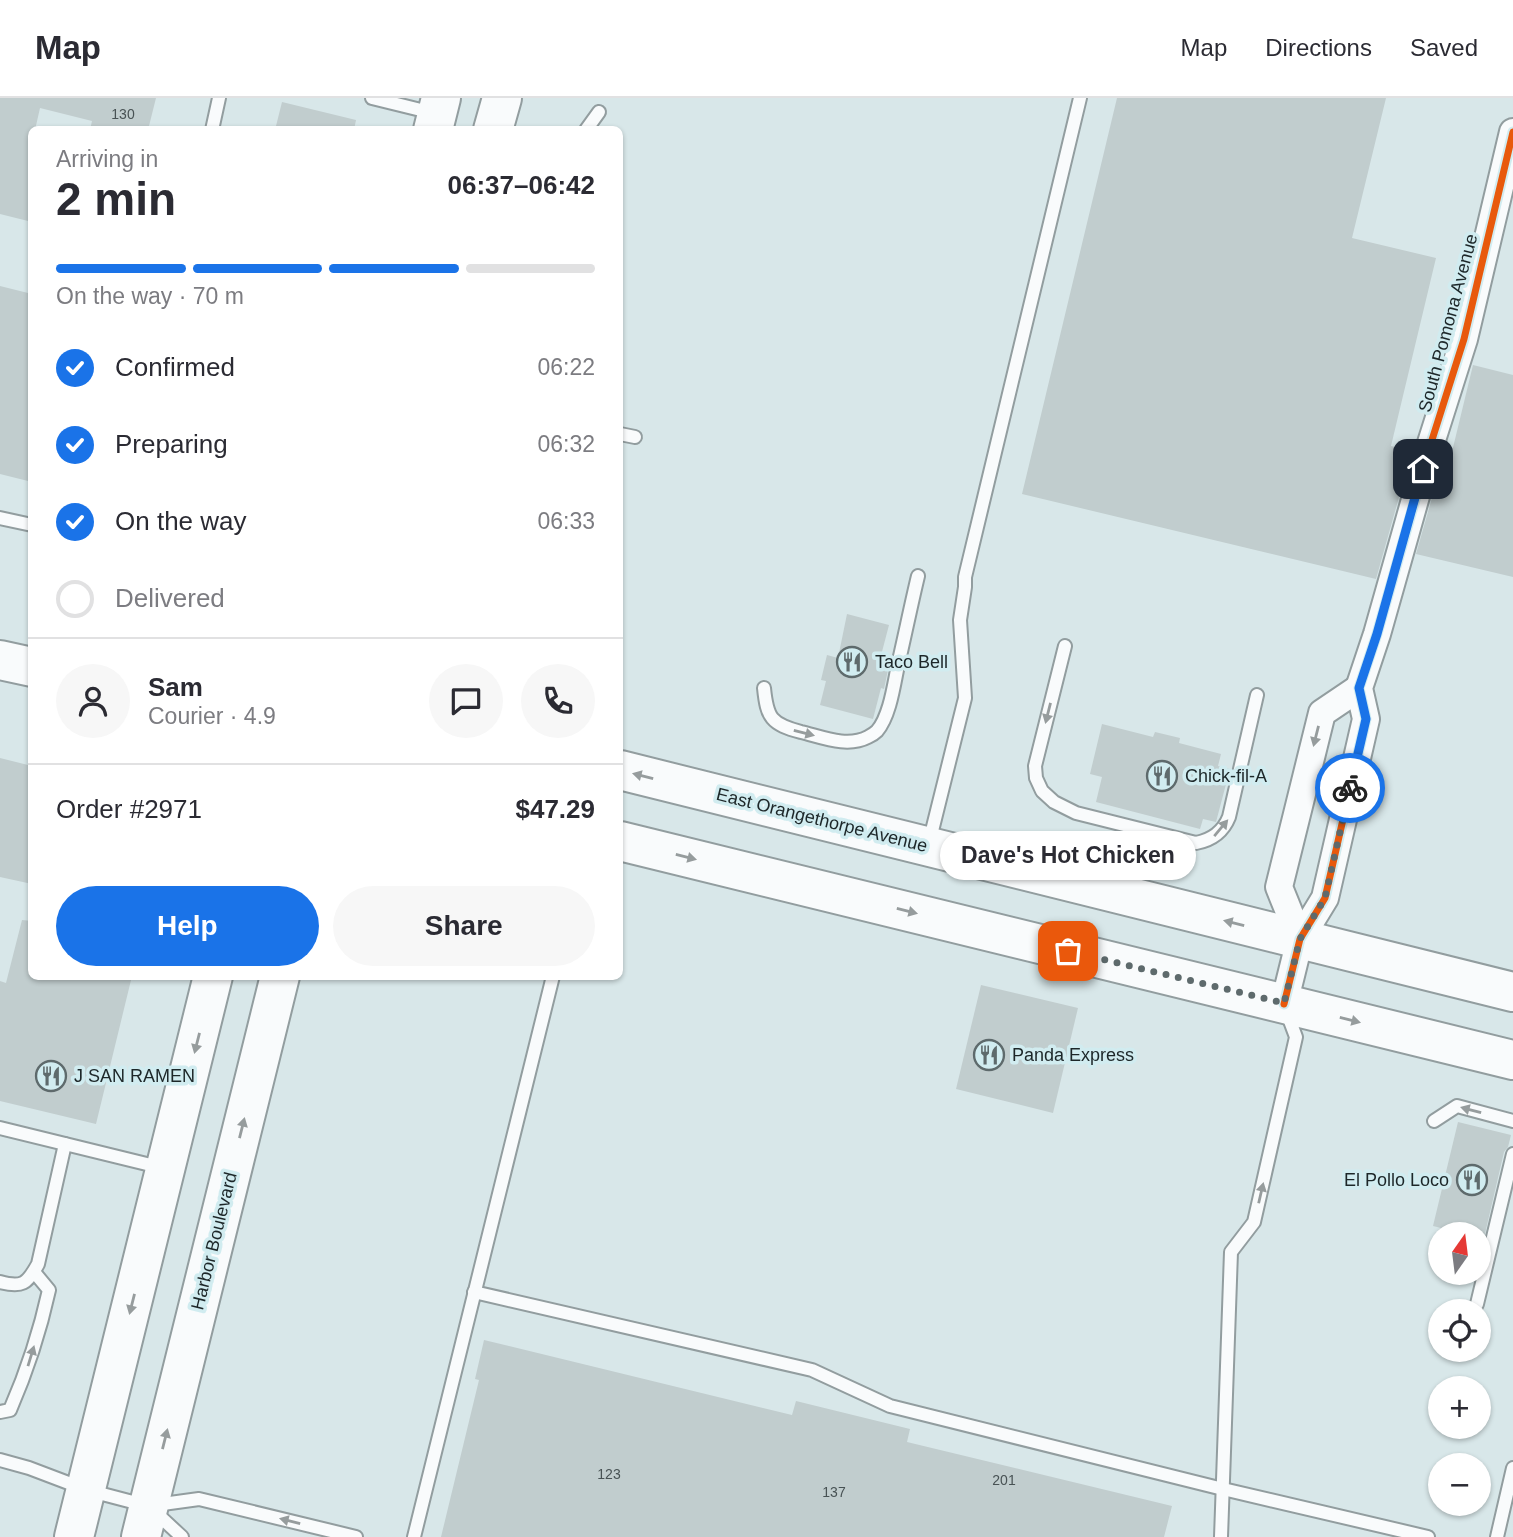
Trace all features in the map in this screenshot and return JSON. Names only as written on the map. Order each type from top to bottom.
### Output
[{"type":"main road","points":[[0,660],[28,666]]},
{"type":"main road","name":"East Orangethorpe Avenue","points":[[623,772],[1513,992]]},
{"type":"main road","points":[[623,842],[1513,1060]]},
{"type":"main road","points":[[74,1537],[212,980]]},
{"type":"main road","name":"Harbor Boulevard","points":[[144,1521],[278,980]]},
{"type":"street","name":"South Pomona Avenue","points":[[1284,1003],[1300,939],[1325,898],[1366,719],[1359,688],[1464,339],[1513,132]]},
{"type":"street","points":[[1300,939],[1279,887],[1322,713],[1359,688]]},
{"type":"lane","points":[[213,126],[219,98]]},
{"type":"lane","points":[[372,98],[437,114]]},
{"type":"lane","points":[[928,847],[965,698],[960,620],[965,577],[1080,98]]},
{"type":"lane","points":[[589,126],[599,113]]},
{"type":"lane","points":[[623,435],[635,437]]},
{"type":"lane","points":[[0,517],[28,524]]},
{"type":"lane","points":[[764,688],[771,718],[782,727],[850,742],[867,738],[877,732],[892,691],[918,576]]},
{"type":"lane","points":[[1065,646],[1035,766],[1036,778],[1042,791],[1054,802],[1076,813],[1196,842],[1206,841],[1216,835],[1225,827],[1229,817],[1257,695]]},
{"type":"lane","points":[[414,1537],[552,980]]},
{"type":"lane","points":[[1221,1537],[1231,1252],[1254,1222],[1296,1037],[1284,1003]]},
{"type":"lane","points":[[1434,1121],[1457,1106],[1513,1121]]},
{"type":"lane","points":[[0,1128],[166,1168]]},
{"type":"lane","points":[[0,1282],[15,1286],[28,1281],[38,1264],[65,1144]]},
{"type":"lane","points":[[1478,1299],[1513,1154]]},
{"type":"lane","points":[[0,1412],[10,1410],[24,1379],[43,1319],[50,1290],[34,1272]]},
{"type":"lane","points":[[474,1292],[812,1370],[890,1406],[1428,1537]]},
{"type":"lane","points":[[0,1460],[87,1490],[144,1521],[182,1537]]},
{"type":"lane","points":[[1497,1537],[1513,1468]]},
{"type":"lane","points":[[144,1521],[199,1499],[356,1537]]},
{"type":"building","points":[[0,98],[156,98],[149,126],[91,126],[92,121],[40,108],[36,126],[28,126],[28,221],[0,214]]},
{"type":"building","points":[[1117,98],[1386,98],[1352,238],[1436,258],[1391,446],[1412,451],[1376,579],[1022,494]]},
{"type":"building","points":[[282,102],[356,120],[355,126],[276,126]]},
{"type":"building","points":[[0,286],[28,293],[28,481],[0,474]]},
{"type":"building","points":[[1473,365],[1513,375],[1513,577],[1416,554],[1443,459],[1450,460]]},
{"type":"building","name":"Taco Bell","points":[[847,614],[889,625],[878,667],[888,670],[873,719],[820,705],[826,681],[821,680],[827,655],[838,658]]},
{"type":"building","name":"Chick-fil-A","points":[[1102,724],[1153,737],[1155,732],[1180,738],[1179,743],[1221,754],[1218,766],[1230,769],[1216,822],[1203,819],[1200,829],[1096,802],[1102,777],[1090,774]]},
{"type":"building","points":[[0,758],[28,765],[28,883],[0,877]]},
{"type":"building","points":[[22,920],[28,921],[28,980],[131,980],[96,1124],[0,1101],[0,981],[6,983]]},
{"type":"building","points":[[981,985],[1078,1008],[1053,1113],[956,1089]]},
{"type":"building","name":"El Pollo Loco","points":[[1458,1122],[1511,1135],[1504,1152],[1488,1222],[1434,1222]]},
{"type":"building","points":[[484,1340],[792,1415],[796,1401],[910,1429],[907,1442],[1172,1506],[1164,1537],[441,1537],[479,1380],[475,1379]]},
{"type":"cycle path","points":[[1284,1004],[1300,939],[1325,898],[1366,719],[1359,688],[1464,339],[1513,132]]},
{"type":"way so far","points":[[1068,951],[1284,1003],[1300,939],[1325,898],[1350,788]]},
{"type":"place","name":"Taco Bell","points":[[852,662]]},
{"type":"place","name":"Chick-fil-A","points":[[1162,776]]},
{"type":"place","name":"Dave's Hot Chicken","points":[[1068,951]]},
{"type":"place","name":"Panda Express","points":[[989,1055]]},
{"type":"place","name":"J SAN RAMEN","points":[[51,1076]]},
{"type":"place","name":"El Pollo Loco","points":[[1472,1180]]},
{"type":"route","points":[[1350,788],[1366,719],[1359,688],[1377,634],[1423,469]]}]
